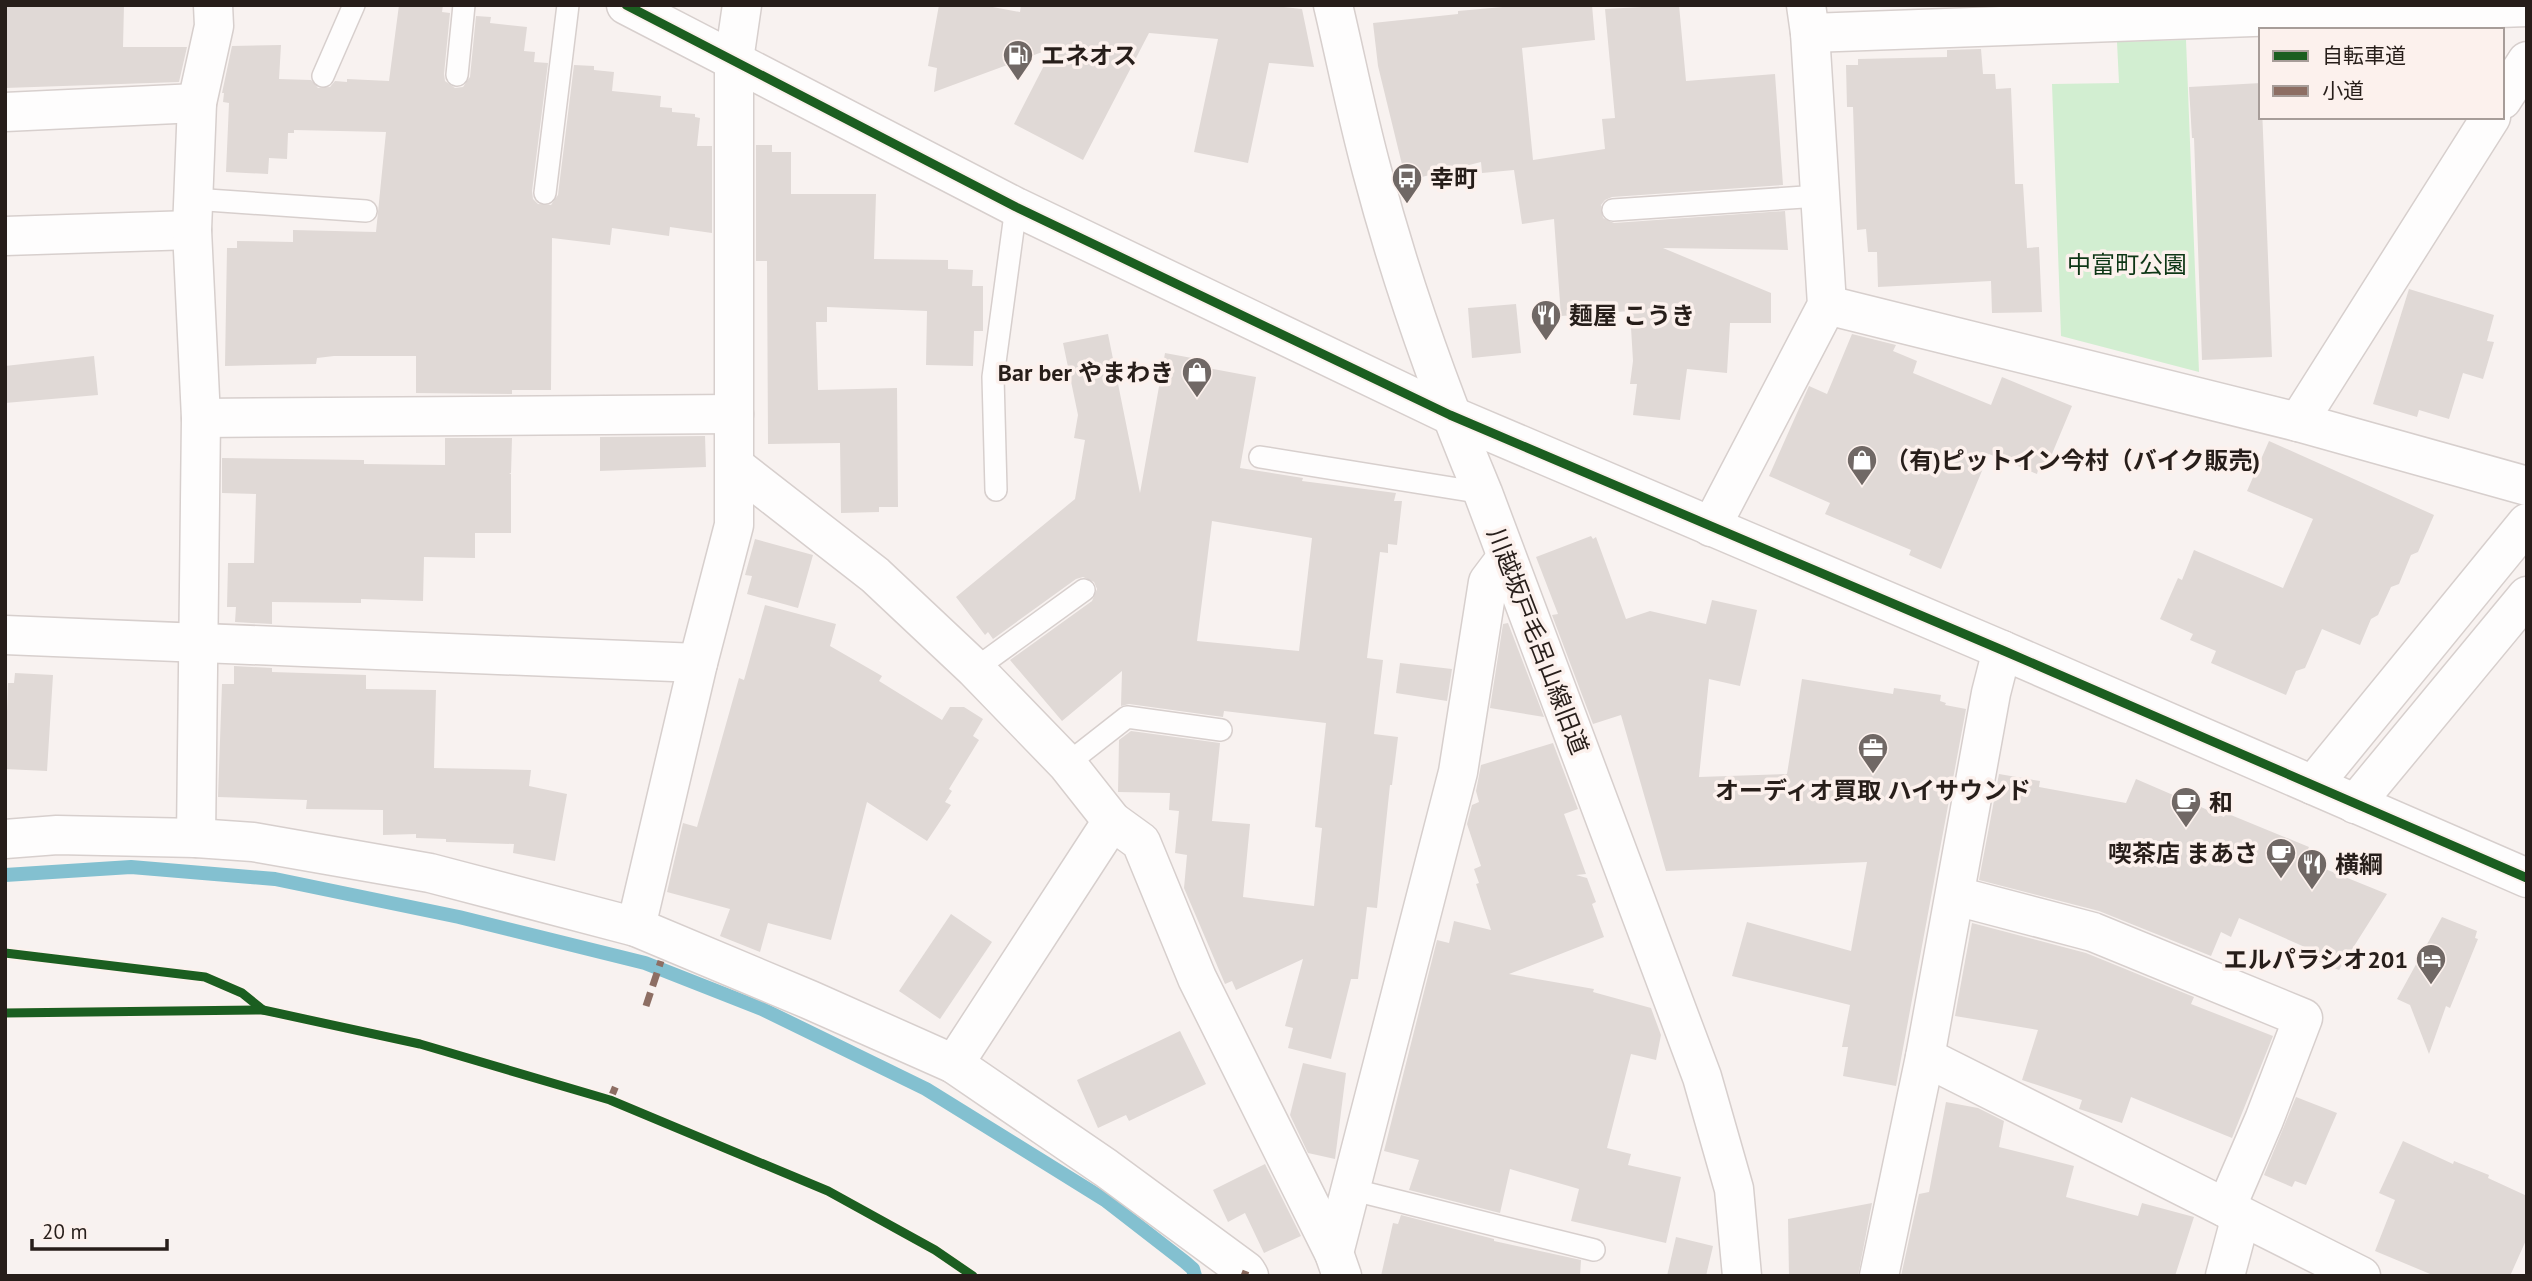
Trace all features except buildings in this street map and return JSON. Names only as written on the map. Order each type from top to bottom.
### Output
[{"type":"street","points":[[196,838],[201,418],[193,214],[197,103],[214,26],[213,5]]},
{"type":"street","points":[[626,5],[1016,207],[1450,415],[2002,650],[2527,878]]},
{"type":"street","points":[[636,927],[698,663],[734,526],[734,60],[742,5]]},
{"type":"street","name":"川越坂戸毛呂山線旧道","points":[[1333,5],[1374,181],[1394,250],[1450,415],[1483,492],[1702,1077],[1734,1189],[1742,1276]]},
{"type":"street","points":[[1711,527],[1828,305],[1808,19],[2527,7]]},
{"type":"street","points":[[2504,97],[2527,61]]},
{"type":"street","points":[[5,111],[197,103]]},
{"type":"street","points":[[2298,422],[2490,119]]},
{"type":"street","points":[[5,236],[193,214]]},
{"type":"street","points":[[1828,305],[2298,422],[2527,486]]},
{"type":"street","points":[[201,418],[734,414]]},
{"type":"street","points":[[735,466],[875,575],[975,670],[1067,764],[1112,821],[1140,842],[1197,978],[1338,1268]]},
{"type":"street","points":[[2313,785],[2527,523]]},
{"type":"street","points":[[1338,1268],[1350,1189],[1458,772],[1488,582],[1506,558]]},
{"type":"street","points":[[2355,804],[2527,596]]},
{"type":"street","points":[[5,635],[698,663]]},
{"type":"street","points":[[1879,1276],[1925,1056],[1991,693],[2002,650]]},
{"type":"street","points":[[954,1064],[1112,821]]},
{"type":"street","points":[[5,839],[57,835],[253,842],[430,873],[636,927],[954,1064],[1106,1168],[1250,1276]]},
{"type":"street","points":[[1956,896],[2093,932],[2304,1018],[2264,1120],[2234,1212],[2225,1276]]},
{"type":"street","points":[[1925,1056],[2361,1276]]},
{"type":"lane","points":[[323,76],[354,5]]},
{"type":"lane","points":[[457,75],[464,5]]},
{"type":"lane","points":[[545,193],[568,5]]},
{"type":"lane","points":[[1613,210],[1819,196]]},
{"type":"lane","points":[[996,490],[993,377],[1016,207]]},
{"type":"lane","points":[[193,214],[366,211]]},
{"type":"lane","points":[[1261,457],[1483,492]]},
{"type":"lane","points":[[975,670],[1084,590]]},
{"type":"lane","points":[[1067,764],[1127,717],[1222,730]]},
{"type":"lane","points":[[1350,1189],[1594,1250]]},
{"type":"green space","name":"中富町公園","points":[[2186,40],[2199,372],[2061,336],[2052,84],[2119,83],[2117,42]]},
{"type":"waterway","points":[[5,875],[131,867],[275,879],[459,917],[645,963],[762,1009],[926,1089],[1105,1200],[1185,1262],[1193,1269],[1195,1276]]},
{"type":"marked path","points":[[646,1006],[661,961]]},
{"type":"marked path","points":[[610,1100],[617,1083]]},
{"type":"marked path","points":[[1244,1276],[1246,1271]]},
{"type":"cycle path","points":[[626,5],[1016,207],[1450,415],[2002,650],[2527,878]]},
{"type":"cycle path","points":[[5,953],[205,977],[242,993],[263,1010]]},
{"type":"cycle path","points":[[5,1013],[263,1010],[420,1044],[610,1100],[828,1191],[935,1250],[973,1276]]},
{"type":"place","name":"エネオス","points":[[1018,82]]},
{"type":"place","name":"幸町","points":[[1407,205]]},
{"type":"place","name":"麺屋 こうき","points":[[1546,342]]},
{"type":"place","name":"Bar ber やまわき","points":[[1197,399]]},
{"type":"place","name":"（有)ピットイン今村（バイク販売)","points":[[1862,487]]},
{"type":"place","name":"オーディオ買取 ハイサウンド","points":[[1873,775]]},
{"type":"place","name":"和","points":[[2186,829]]},
{"type":"place","name":"喫茶店 まあさ","points":[[2281,880]]},
{"type":"place","name":"横綱","points":[[2312,891]]},
{"type":"place","name":"エルパラシオ201","points":[[2431,986]]}]
